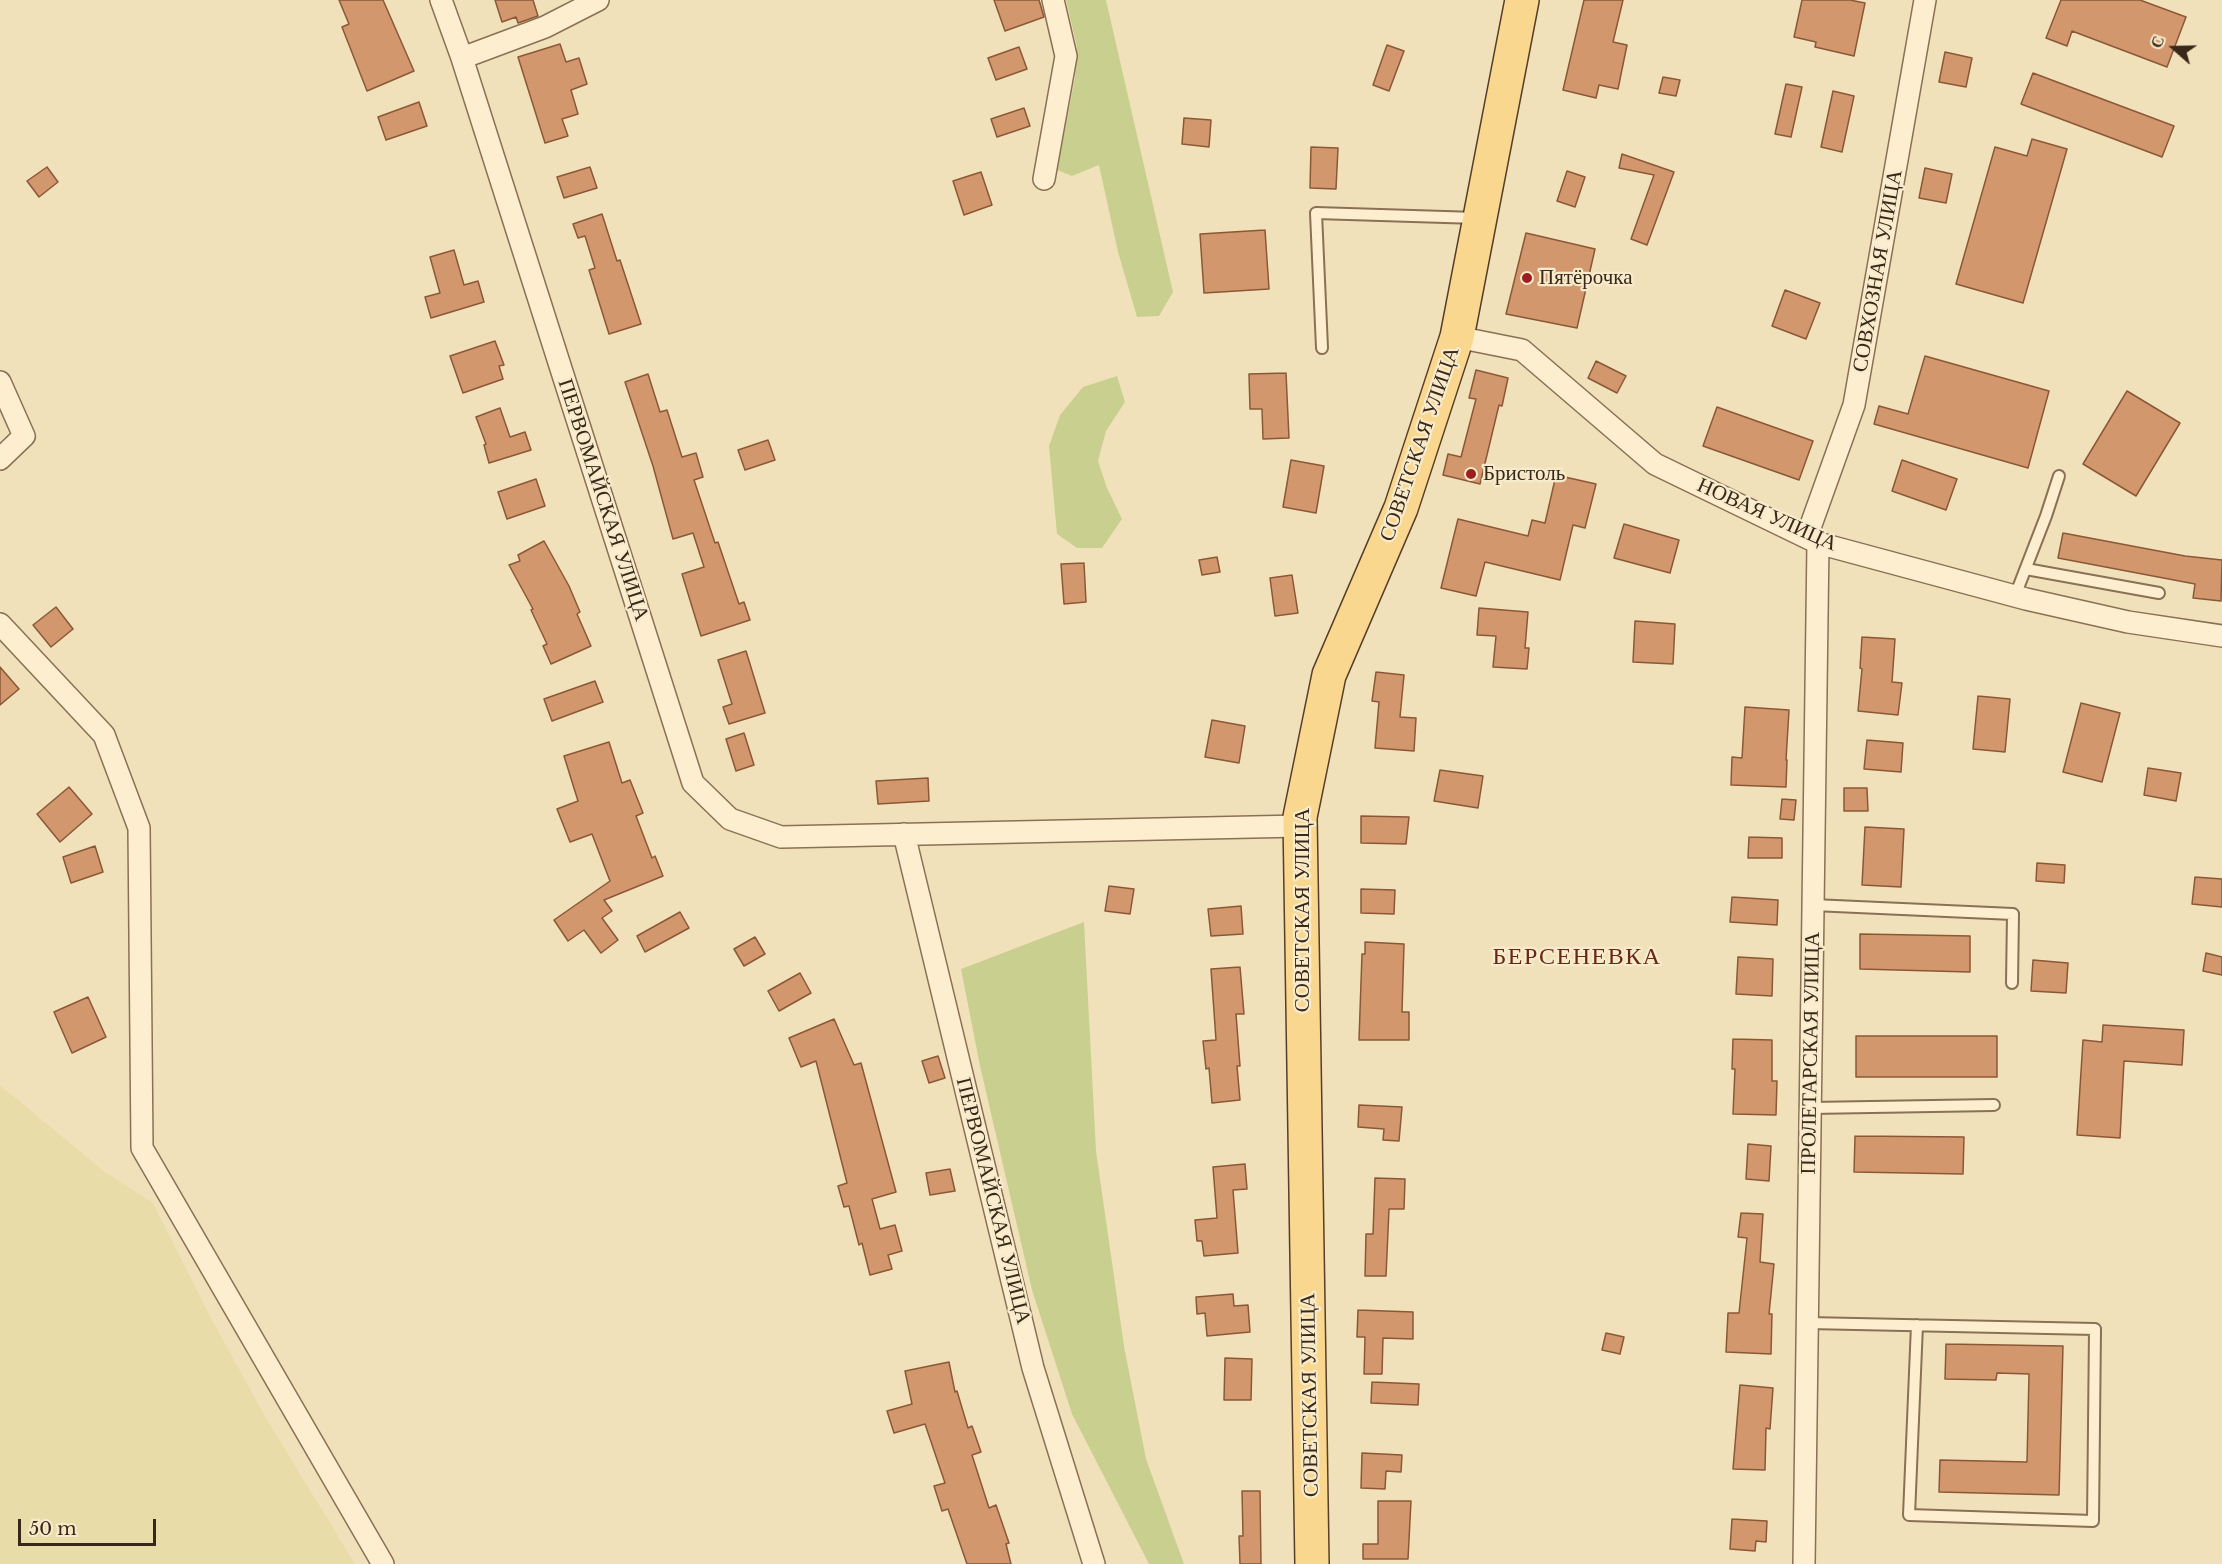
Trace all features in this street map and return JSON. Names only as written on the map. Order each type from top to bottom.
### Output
[{"type":"main road","name":"СОВЕТСКАЯ УЛИЦА","points":[[1312,1564],[1300,817],[1329,675],[1401,508],[1457,337],[1522,0]]},
{"type":"street","name":"ПЕРВОМАЙСКАЯ УЛИЦА","points":[[441,0],[462,58],[693,783],[730,819],[781,837],[1300,826]]},
{"type":"street","points":[[462,58],[545,27],[598,0]]},
{"type":"street","points":[[1044,179],[1066,56],[1053,0]]},
{"type":"street","name":"СОВХОЗНАЯ УЛИЦА","points":[[1812,540],[1854,405],[1925,0]]},
{"type":"street","name":"НОВАЯ УЛИЦА","points":[[1457,337],[1522,350],[1655,464],[1812,540],[2015,596],[2128,622],[2222,636]]},
{"type":"street","points":[[0,382],[24,436],[0,459]]},
{"type":"street","name":"ПРОЛЕТАРСКАЯ УЛИЦА","points":[[1804,1564],[1813,905],[1812,540]]},
{"type":"street","points":[[0,624],[104,735],[139,828],[142,1148],[384,1564]]},
{"type":"street","name":"ПЕРВОМАЙСКАЯ УЛИЦА","points":[[904,834],[1033,1368],[1094,1564]]},
{"type":"lane","points":[[1322,348],[1316,213],[1480,218]]},
{"type":"lane","points":[[2015,596],[2059,476]]},
{"type":"lane","points":[[2026,569],[2159,592]]},
{"type":"lane","points":[[1813,905],[2013,914],[2012,983]]},
{"type":"lane","points":[[1810,1108],[1994,1106]]},
{"type":"lane","points":[[1808,1323],[1917,1325],[2095,1329],[2093,1521],[1909,1515],[1917,1325]]},
{"type":"shaded area","points":[[0,1085],[105,1172],[153,1203],[211,1318],[266,1418],[355,1564],[0,1564]]},
{"type":"green space","points":[[1066,0],[1106,0],[1173,292],[1159,316],[1137,317],[1118,252],[1099,165],[1072,176],[1057,170],[1075,78],[1077,47]]},
{"type":"green space","points":[[1117,376],[1125,402],[1106,431],[1098,461],[1107,488],[1122,519],[1102,548],[1077,548],[1057,534],[1049,446],[1060,415],[1083,387]]},
{"type":"green space","points":[[1084,922],[1096,1151],[1124,1346],[1146,1459],[1184,1564],[1149,1564],[1072,1414],[1032,1290],[980,1066],[961,969]]},
{"type":"building","points":[[339,0],[383,0],[414,71],[367,91],[342,27],[349,24]]},
{"type":"building","points":[[495,0],[533,0],[538,16],[518,23],[516,17],[502,22]]},
{"type":"building","points":[[994,0],[1039,0],[1044,17],[1005,31]]},
{"type":"building","points":[[1584,0],[1623,0],[1613,42],[1627,45],[1618,89],[1599,85],[1596,98],[1563,90]]},
{"type":"building","points":[[1802,0],[1850,0],[1865,3],[1854,56],[1815,47],[1816,42],[1794,37]]},
{"type":"building","points":[[2061,0],[2140,0],[2186,17],[2167,67],[2072,31],[2067,46],[2046,38]]},
{"type":"building","points":[[560,44],[566,62],[579,58],[587,84],[571,90],[578,114],[562,119],[568,136],[545,143],[518,57]]},
{"type":"building","points":[[1387,45],[1404,51],[1389,91],[1373,85]]},
{"type":"building","points":[[1019,47],[1027,69],[996,80],[988,58]]},
{"type":"building","points":[[1945,52],[1972,58],[1966,87],[1939,82]]},
{"type":"building","points":[[2033,73],[2174,126],[2162,157],[2021,104]]},
{"type":"building","points":[[1663,77],[1680,80],[1676,96],[1659,93]]},
{"type":"building","points":[[1786,84],[1802,87],[1791,137],[1775,134]]},
{"type":"building","points":[[1833,91],[1854,96],[1842,152],[1821,147]]},
{"type":"building","points":[[419,102],[427,126],[386,140],[378,117]]},
{"type":"building","points":[[1024,108],[1030,126],[997,137],[991,119]]},
{"type":"building","points":[[1184,118],[1211,120],[1209,147],[1182,144]]},
{"type":"building","points":[[2032,139],[2067,149],[2023,303],[1956,284],[1995,147],[2027,156]]},
{"type":"building","points":[[1311,147],[1338,148],[1336,189],[1310,188]]},
{"type":"building","points":[[1622,154],[1674,172],[1647,245],[1631,239],[1654,175],[1619,168]]},
{"type":"building","points":[[47,167],[58,182],[39,197],[27,181]]},
{"type":"building","points":[[590,167],[597,188],[564,198],[557,177]]},
{"type":"building","points":[[1925,168],[1952,174],[1946,203],[1919,198]]},
{"type":"building","points":[[1567,171],[1585,177],[1575,207],[1557,201]]},
{"type":"building","points":[[981,172],[992,205],[964,215],[953,181]]},
{"type":"building","points":[[602,214],[641,324],[609,334],[589,270],[595,268],[585,236],[578,238],[573,224]]},
{"type":"building","points":[[1265,230],[1269,289],[1204,293],[1200,234]]},
{"type":"building","points":[[1526,233],[1595,249],[1577,328],[1506,314]]},
{"type":"building","points":[[454,250],[464,285],[478,281],[484,302],[431,318],[425,297],[440,293],[430,257]]},
{"type":"building","points":[[1785,290],[1820,303],[1806,339],[1772,326]]},
{"type":"building","points":[[495,341],[504,365],[499,366],[503,379],[463,393],[450,356]]},
{"type":"building","points":[[1925,356],[2049,391],[2028,468],[1874,424],[1879,406],[1908,414]]},
{"type":"building","points":[[1596,361],[1626,376],[1617,393],[1588,378]]},
{"type":"building","points":[[1476,370],[1508,378],[1502,406],[1499,405],[1480,484],[1443,475],[1448,454],[1461,457],[1476,399],[1469,398]]},
{"type":"building","points":[[1286,373],[1289,438],[1263,439],[1262,409],[1250,409],[1249,374]]},
{"type":"building","points":[[648,374],[660,412],[667,410],[682,457],[696,453],[703,477],[694,480],[739,604],[744,602],[750,620],[701,636],[682,574],[704,567],[693,533],[673,539],[653,466],[625,382]]},
{"type":"building","points":[[2127,391],[2180,423],[2136,496],[2083,464]]},
{"type":"building","points":[[1717,407],[1813,441],[1799,480],[1703,446]]},
{"type":"building","points":[[500,408],[510,437],[525,432],[531,450],[489,463],[484,445],[486,444],[476,417]]},
{"type":"building","points":[[768,440],[775,460],[745,470],[738,450]]},
{"type":"building","points":[[1291,460],[1324,466],[1316,513],[1283,507]]},
{"type":"building","points":[[1902,460],[1957,479],[1946,510],[1892,491]]},
{"type":"building","points":[[1556,475],[1596,484],[1585,528],[1573,525],[1560,580],[1485,562],[1476,596],[1441,588],[1458,519],[1528,536],[1532,520],[1545,523]]},
{"type":"building","points":[[536,479],[545,506],[507,519],[498,492]]},
{"type":"building","points":[[1624,524],[1679,540],[1670,573],[1614,558]]},
{"type":"building","points":[[2063,533],[2185,556],[2222,560],[2221,601],[2193,598],[2195,584],[2058,558]]},
{"type":"building","points":[[544,541],[569,586],[580,612],[577,614],[591,646],[551,664],[543,646],[547,644],[531,610],[533,609],[509,565],[520,561],[518,555]]},
{"type":"building","points":[[1217,557],[1220,572],[1202,575],[1199,560]]},
{"type":"building","points":[[1084,563],[1086,602],[1064,604],[1061,564]]},
{"type":"building","points":[[1292,575],[1298,613],[1275,616],[1270,578]]},
{"type":"building","points":[[56,607],[73,629],[51,647],[33,625]]},
{"type":"building","points":[[1479,608],[1528,612],[1525,648],[1529,648],[1527,669],[1493,667],[1496,636],[1477,635]]},
{"type":"building","points":[[1635,621],[1675,624],[1673,664],[1633,662]]},
{"type":"building","points":[[1862,637],[1895,639],[1892,682],[1902,683],[1898,715],[1858,711]]},
{"type":"building","points":[[746,651],[765,713],[729,724],[723,707],[732,704],[718,660]]},
{"type":"building","points":[[0,667],[19,689],[0,705]]},
{"type":"building","points":[[1376,672],[1404,675],[1400,717],[1416,718],[1414,751],[1375,748],[1379,702],[1372,701]]},
{"type":"building","points":[[595,681],[603,702],[552,721],[544,699]]},
{"type":"building","points":[[1978,696],[2010,699],[2005,752],[1973,749]]},
{"type":"building","points":[[2081,703],[2120,713],[2102,782],[2063,772]]},
{"type":"building","points":[[1745,707],[1789,710],[1786,787],[1731,785],[1732,757],[1742,758]]},
{"type":"building","points":[[1212,720],[1245,726],[1239,763],[1205,757]]},
{"type":"building","points":[[744,733],[754,765],[736,771],[726,739]]},
{"type":"building","points":[[1867,740],[1903,743],[1901,772],[1864,769]]},
{"type":"building","points":[[609,742],[622,783],[630,780],[643,813],[636,816],[652,858],[655,856],[663,876],[604,900],[612,911],[602,918],[618,940],[601,953],[584,930],[568,941],[554,920],[610,881],[592,834],[570,842],[557,809],[578,801],[564,756]]},
{"type":"building","points":[[2148,768],[2181,773],[2176,801],[2144,795]]},
{"type":"building","points":[[1440,770],[1483,776],[1478,808],[1434,801]]},
{"type":"building","points":[[928,778],[929,801],[878,804],[876,781]]},
{"type":"building","points":[[69,787],[92,814],[60,842],[37,814]]},
{"type":"building","points":[[1844,788],[1867,788],[1868,811],[1844,811]]},
{"type":"building","points":[[1782,799],[1796,800],[1794,820],[1780,819]]},
{"type":"building","points":[[1361,816],[1409,817],[1406,844],[1361,843]]},
{"type":"building","points":[[1865,827],[1904,829],[1901,887],[1862,885]]},
{"type":"building","points":[[1749,837],[1782,838],[1782,858],[1748,858]]},
{"type":"building","points":[[95,846],[103,872],[71,883],[63,857]]},
{"type":"building","points":[[2037,863],[2065,865],[2064,883],[2036,881]]},
{"type":"building","points":[[2195,877],[2222,879],[2222,907],[2192,904]]},
{"type":"building","points":[[1109,886],[1134,889],[1130,914],[1105,911]]},
{"type":"building","points":[[1361,889],[1395,890],[1394,914],[1361,913]]},
{"type":"building","points":[[1732,897],[1778,900],[1777,925],[1730,922]]},
{"type":"building","points":[[1241,906],[1243,934],[1211,936],[1208,909]]},
{"type":"building","points":[[680,912],[689,928],[645,952],[637,936]]},
{"type":"building","points":[[1860,934],[1970,936],[1970,972],[1860,969]]},
{"type":"building","points":[[755,937],[765,954],[744,966],[734,949]]},
{"type":"building","points":[[1365,942],[1404,944],[1402,1012],[1409,1012],[1409,1040],[1359,1040],[1362,954],[1365,954]]},
{"type":"building","points":[[2206,953],[2222,957],[2222,975],[2203,971]]},
{"type":"building","points":[[1738,957],[1773,959],[1772,996],[1736,994]]},
{"type":"building","points":[[2033,960],[2068,963],[2066,993],[2031,991]]},
{"type":"building","points":[[1240,967],[1244,1014],[1236,1014],[1240,1100],[1212,1103],[1209,1068],[1206,1069],[1203,1041],[1216,1040],[1211,969]]},
{"type":"building","points":[[800,973],[811,993],[779,1011],[768,991]]},
{"type":"building","points":[[88,997],[106,1037],[72,1053],[54,1012]]},
{"type":"building","points":[[834,1019],[854,1065],[861,1063],[896,1192],[872,1199],[880,1229],[895,1225],[902,1251],[888,1255],[892,1269],[870,1275],[849,1206],[844,1207],[838,1186],[847,1183],[816,1061],[801,1067],[789,1038]]},
{"type":"building","points":[[2103,1025],[2184,1030],[2182,1065],[2124,1061],[2120,1138],[2077,1135],[2083,1040],[2102,1042]]},
{"type":"building","points":[[1856,1036],[1997,1036],[1997,1077],[1856,1077]]},
{"type":"building","points":[[1733,1039],[1772,1040],[1772,1081],[1777,1081],[1776,1115],[1733,1114],[1735,1069],[1732,1069]]},
{"type":"building","points":[[938,1056],[945,1078],[929,1083],[922,1061]]},
{"type":"building","points":[[1359,1105],[1402,1107],[1399,1141],[1383,1140],[1384,1129],[1358,1127]]},
{"type":"building","points":[[1855,1136],[1964,1137],[1963,1174],[1854,1172]]},
{"type":"building","points":[[1748,1144],[1771,1146],[1769,1181],[1746,1179]]},
{"type":"building","points":[[1245,1164],[1247,1189],[1233,1190],[1238,1253],[1204,1256],[1202,1241],[1197,1241],[1195,1220],[1217,1218],[1213,1167]]},
{"type":"building","points":[[950,1169],[955,1191],[930,1195],[926,1173]]},
{"type":"building","points":[[1375,1178],[1405,1179],[1404,1209],[1389,1209],[1386,1276],[1365,1276],[1366,1234],[1373,1234]]},
{"type":"building","points":[[1741,1213],[1763,1214],[1760,1262],[1774,1264],[1769,1314],[1772,1314],[1771,1354],[1726,1352],[1728,1313],[1739,1313],[1747,1238],[1738,1237]]},
{"type":"building","points":[[1233,1294],[1234,1306],[1248,1305],[1250,1332],[1207,1336],[1205,1313],[1197,1314],[1196,1297]]},
{"type":"building","points":[[1358,1310],[1413,1312],[1413,1339],[1383,1338],[1382,1374],[1364,1374],[1365,1337],[1357,1337]]},
{"type":"building","points":[[1606,1333],[1624,1337],[1620,1354],[1602,1350]]},
{"type":"building","points":[[1946,1344],[2063,1346],[2059,1495],[1939,1492],[1940,1460],[2027,1462],[2029,1374],[1997,1373],[1996,1380],[1945,1379]]},
{"type":"building","points":[[1225,1358],[1252,1359],[1251,1400],[1224,1400]]},
{"type":"building","points":[[949,1362],[955,1392],[957,1391],[968,1428],[972,1426],[981,1452],[972,1455],[989,1508],[996,1505],[1009,1543],[1006,1544],[1011,1564],[967,1564],[948,1509],[942,1511],[934,1486],[945,1483],[925,1424],[894,1433],[887,1411],[912,1404],[905,1371]]},
{"type":"building","points":[[1372,1382],[1419,1384],[1418,1405],[1371,1403]]},
{"type":"building","points":[[1740,1385],[1773,1388],[1770,1429],[1766,1428],[1765,1470],[1733,1469]]},
{"type":"building","points":[[1362,1453],[1402,1455],[1401,1472],[1386,1471],[1385,1489],[1361,1488]]},
{"type":"building","points":[[1242,1491],[1260,1491],[1261,1564],[1240,1564],[1239,1536],[1243,1536]]},
{"type":"building","points":[[1378,1501],[1411,1501],[1408,1559],[1363,1559],[1363,1544],[1378,1544]]},
{"type":"building","points":[[1732,1519],[1767,1521],[1766,1542],[1756,1541],[1755,1551],[1730,1549]]},
{"type":"place","name":"Пятёрочка","points":[[1527,278]]},
{"type":"place","name":"Бристоль","points":[[1471,474]]},
{"type":"district","name":"БЕРСЕНЕВКА","points":[[1577,957]]}]
